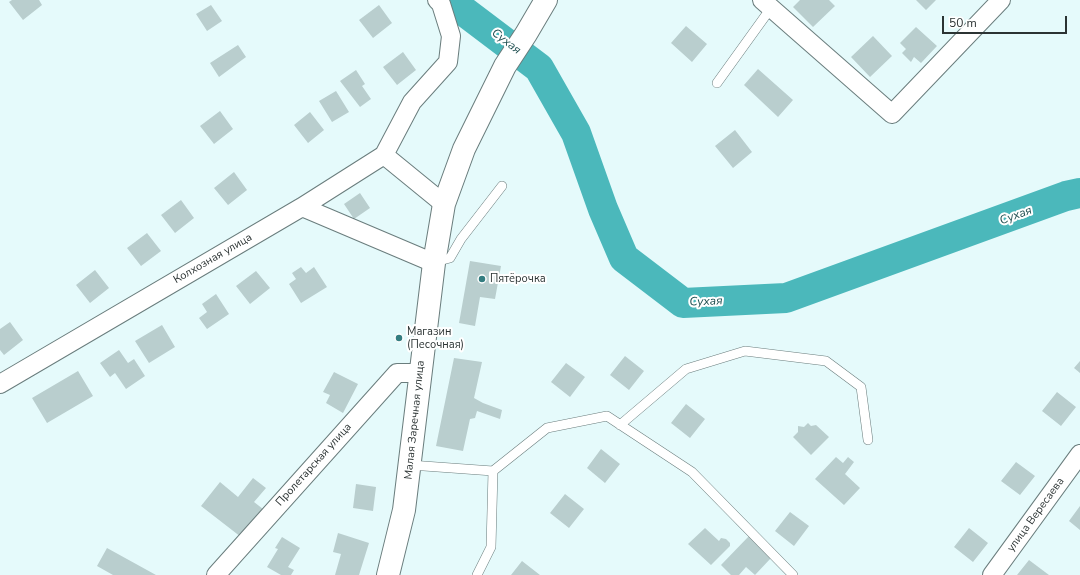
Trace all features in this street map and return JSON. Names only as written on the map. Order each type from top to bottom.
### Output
[{"type":"main road","name":"Малая Заречная улица","points":[[388,575],[404,510],[434,263],[444,204],[464,149],[505,66],[546,0]]},
{"type":"street","points":[[437,0],[441,4],[451,36],[448,62],[412,102],[384,156],[444,204]]},
{"type":"street","points":[[766,4],[892,114],[1001,0]]},
{"type":"street","name":"Колхозная улица","points":[[0,383],[302,207],[384,156]]},
{"type":"street","points":[[302,207],[434,263]]},
{"type":"street","name":"Пролетарская улица","points":[[216,575],[398,373],[420,373]]},
{"type":"street","name":"улица Вересаева","points":[[992,575],[1080,454]]},
{"type":"lane","points":[[717,83],[766,4]]},
{"type":"lane","points":[[434,263],[450,258],[461,238],[502,186]]},
{"type":"lane","points":[[620,425],[686,369],[745,351],[826,361],[861,387],[868,440]]},
{"type":"lane","points":[[410,465],[493,471],[546,428],[607,416],[692,472],[793,575]]},
{"type":"lane","points":[[476,575],[491,547],[493,471]]},
{"type":"building","points":[[12,0],[39,0],[42,5],[23,20],[9,2]]},
{"type":"building","points":[[800,0],[829,0],[835,6],[813,27],[793,7]]},
{"type":"building","points":[[916,0],[936,0],[926,10]]},
{"type":"building","points":[[211,5],[222,21],[207,31],[196,14]]},
{"type":"building","points":[[379,5],[392,23],[373,38],[359,20]]},
{"type":"building","points":[[686,26],[707,44],[692,62],[671,43]]},
{"type":"building","points":[[916,27],[937,46],[921,63],[914,57],[911,62],[902,53],[906,49],[900,43]]},
{"type":"building","points":[[873,36],[892,56],[870,77],[851,57]]},
{"type":"building","points":[[238,45],[246,57],[219,77],[210,63]]},
{"type":"building","points":[[403,52],[416,70],[397,85],[383,67]]},
{"type":"building","points":[[758,69],[793,100],[778,117],[744,85]]},
{"type":"building","points":[[356,70],[365,84],[362,86],[371,99],[360,107],[340,81]]},
{"type":"building","points":[[336,91],[349,112],[332,122],[319,101]]},
{"type":"building","points":[[220,111],[233,129],[214,144],[200,126]]},
{"type":"building","points":[[310,112],[324,130],[308,143],[294,125]]},
{"type":"building","points":[[735,130],[752,152],[733,168],[715,146]]},
{"type":"building","points":[[234,172],[247,190],[228,205],[214,188]]},
{"type":"building","points":[[360,193],[370,208],[354,219],[344,204]]},
{"type":"building","points":[[181,200],[194,218],[175,233],[161,215]]},
{"type":"building","points":[[147,233],[161,251],[141,266],[127,248]]},
{"type":"building","points":[[470,261],[501,266],[495,299],[480,297],[475,326],[459,323]]},
{"type":"building","points":[[301,267],[306,273],[314,267],[327,287],[301,303],[289,284],[296,279],[292,273]]},
{"type":"building","points":[[95,270],[109,288],[90,303],[76,285]]},
{"type":"building","points":[[256,271],[270,288],[250,304],[236,286]]},
{"type":"building","points":[[216,294],[229,314],[207,329],[199,318],[207,312],[202,304]]},
{"type":"building","points":[[10,322],[23,340],[4,355],[0,350],[0,329]]},
{"type":"building","points":[[162,325],[175,347],[149,363],[135,341]]},
{"type":"building","points":[[119,350],[128,363],[134,359],[145,376],[126,389],[115,373],[110,377],[100,363]]},
{"type":"building","points":[[625,356],[644,371],[629,390],[610,375]]},
{"type":"building","points":[[454,358],[482,362],[474,398],[502,410],[500,419],[477,411],[475,418],[470,419],[463,451],[436,446]]},
{"type":"building","points":[[1080,361],[1080,373],[1074,368]]},
{"type":"building","points":[[566,363],[585,377],[570,397],[551,382]]},
{"type":"building","points":[[78,371],[93,396],[47,423],[32,398]]},
{"type":"building","points":[[334,372],[358,384],[343,413],[326,403],[330,395],[323,392]]},
{"type":"building","points":[[1057,392],[1076,407],[1061,426],[1042,411]]},
{"type":"building","points":[[686,404],[705,419],[690,438],[671,423]]},
{"type":"building","points":[[808,423],[811,426],[816,425],[829,437],[811,455],[793,437],[798,432],[798,426],[804,427]]},
{"type":"building","points":[[601,449],[620,464],[605,483],[587,468]]},
{"type":"building","points":[[836,457],[843,463],[848,457],[854,462],[845,474],[860,488],[844,505],[815,479]]},
{"type":"building","points":[[1016,462],[1035,476],[1020,495],[1001,481]]},
{"type":"building","points":[[253,478],[266,488],[254,502],[263,509],[241,537],[201,506],[220,482],[238,497]]},
{"type":"building","points":[[356,484],[376,487],[373,511],[353,508]]},
{"type":"building","points":[[565,494],[584,509],[569,528],[550,513]]},
{"type":"building","points":[[1080,506],[1080,530],[1069,521]]},
{"type":"building","points":[[790,512],[809,526],[794,546],[775,531]]},
{"type":"building","points":[[705,528],[719,541],[721,538],[726,539],[730,543],[730,546],[711,565],[688,544]]},
{"type":"building","points":[[969,528],[988,543],[973,562],[954,547]]},
{"type":"building","points":[[338,533],[369,543],[359,575],[335,575],[341,554],[333,552]]},
{"type":"building","points":[[749,536],[771,558],[755,575],[746,567],[739,575],[731,575],[721,565]]},
{"type":"building","points":[[282,537],[300,548],[288,567],[294,570],[291,575],[281,575],[267,567],[278,549],[275,548]]},
{"type":"building","points":[[107,548],[156,575],[113,575],[97,566]]},
{"type":"building","points":[[1029,560],[1049,575],[1017,575]]},
{"type":"building","points":[[522,561],[540,575],[511,575]]},
{"type":"waterway","name":"Сухая","points":[[452,0],[461,9],[539,68],[576,133],[603,209],[624,258],[683,303],[786,298],[1066,196],[1080,193]]},
{"type":"place","name":"Пятёрочка","points":[[482,279]]},
{"type":"place","name":"Магазин (Песочная)","points":[[399,338]]}]
